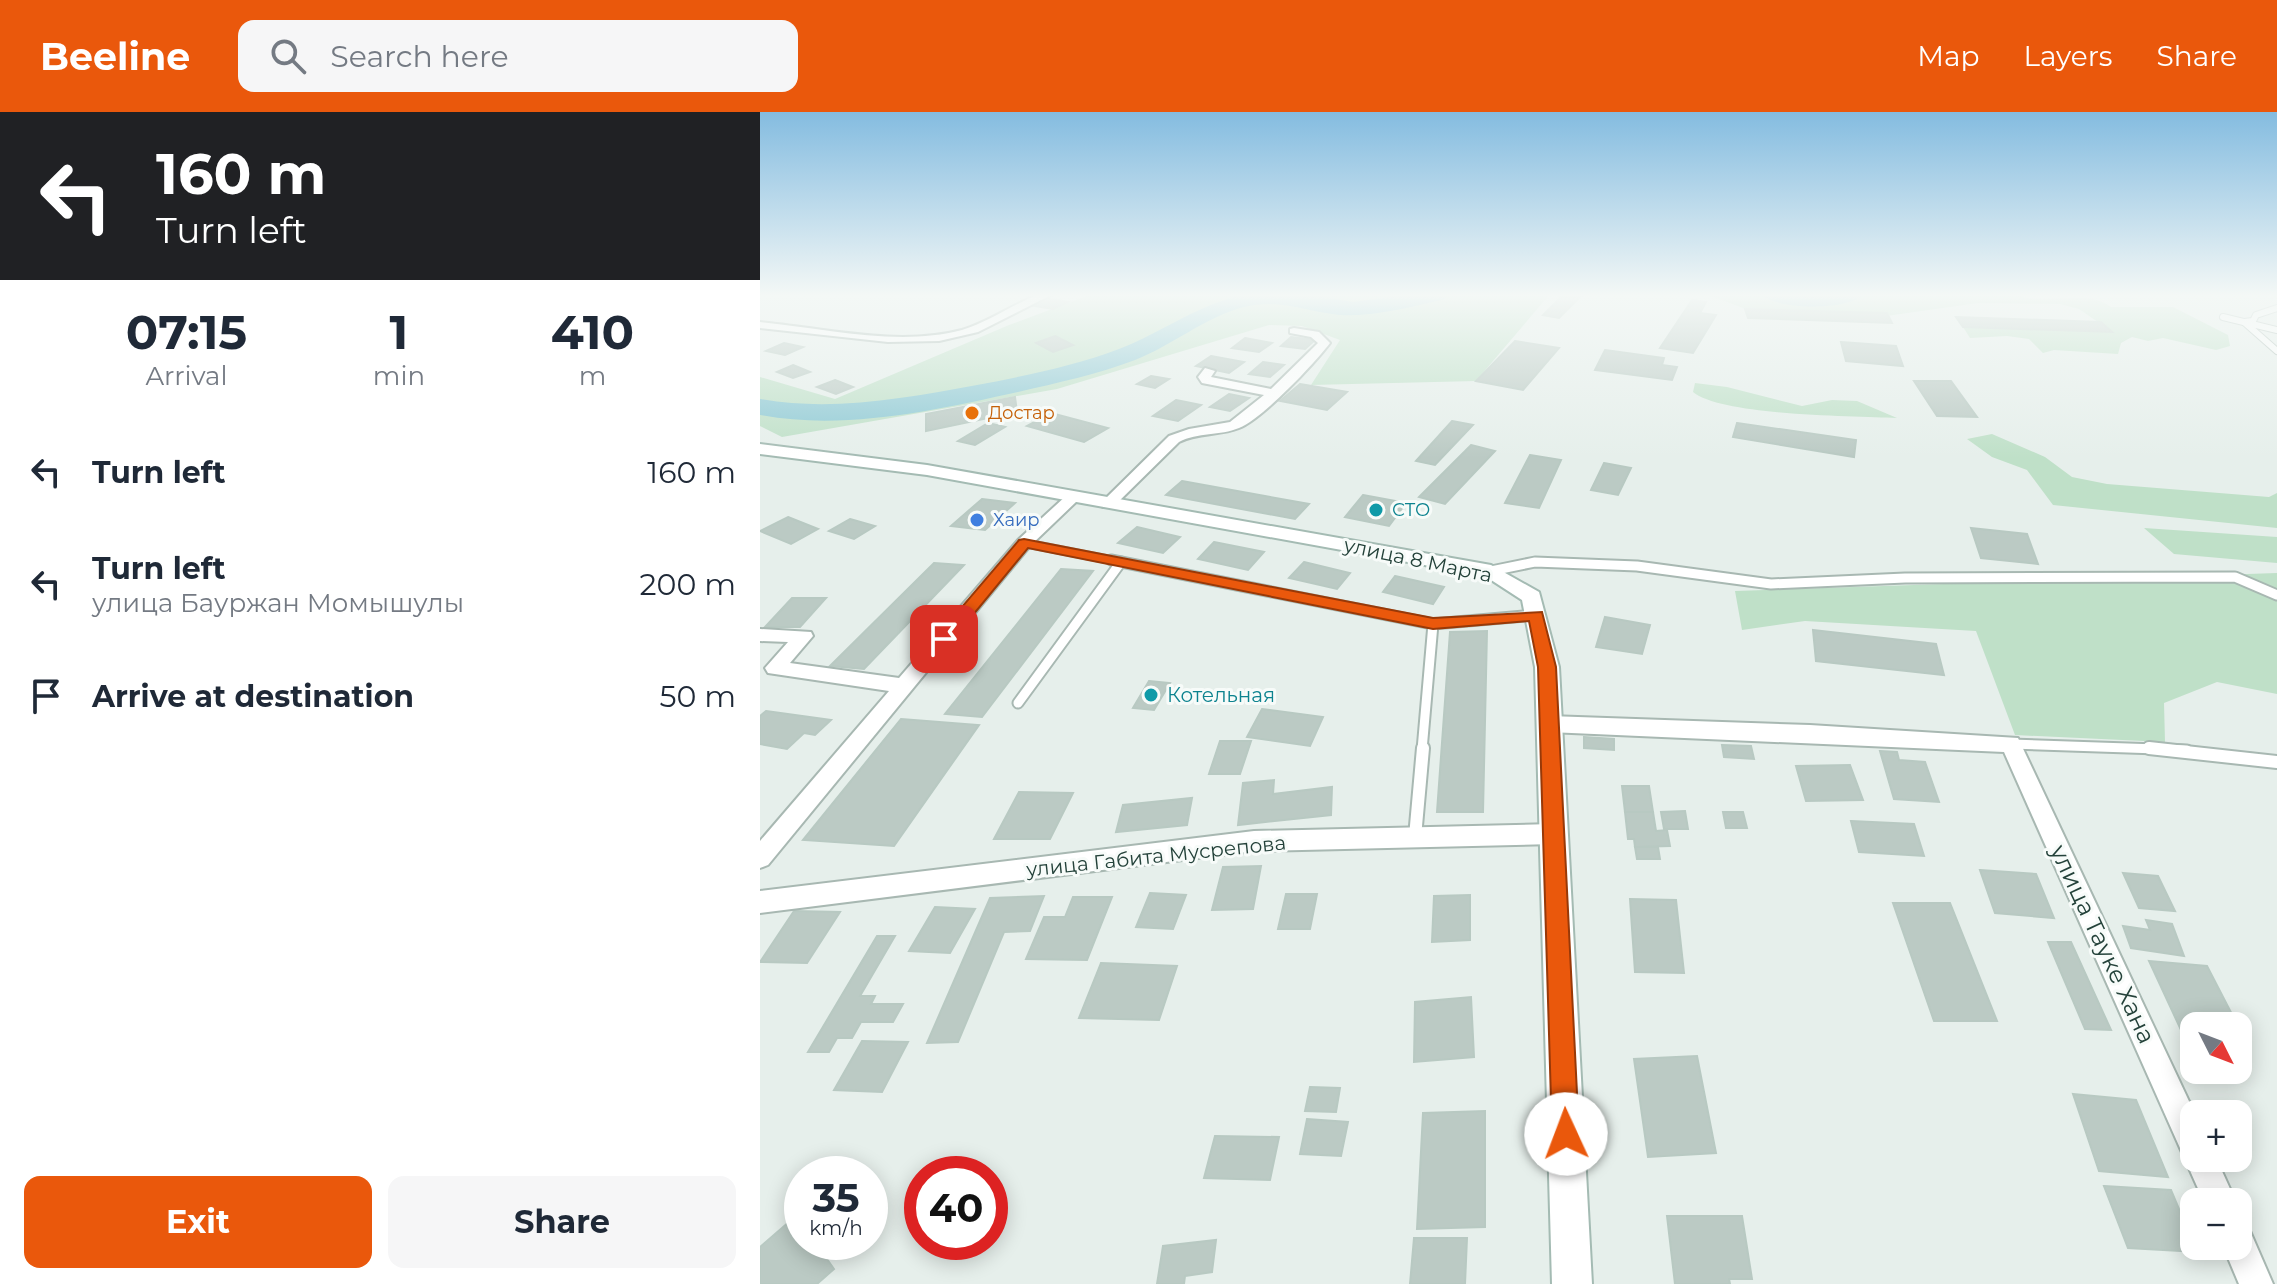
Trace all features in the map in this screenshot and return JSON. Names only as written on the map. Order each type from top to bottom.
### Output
[{"type":"street","points":[[1108,504],[1184,432],[1240,423],[1318,349]]},
{"type":"street","points":[[1209,371],[1204,377],[1206,380],[1271,393]]},
{"type":"street","name":"улица 8 Марта","points":[[760,449],[927,470],[1491,571],[1532,597],[1547,667],[1572,1284]]},
{"type":"street","points":[[760,858],[1024,543],[1072,498]]},
{"type":"street","points":[[760,635],[804,636],[775,668],[904,686]]},
{"type":"street","points":[[1549,724],[2011,744]]},
{"type":"street","name":"улица Тауке Хана","points":[[2011,744],[2180,1114]]},
{"type":"street","name":"улица Габита Мусрепова","points":[[760,902],[1254,841],[1554,834]]},
{"type":"street","points":[[2245,1260],[2256,1284]]},
{"type":"lane","points":[[1024,543],[1433,624],[1536,615]]},
{"type":"lane","points":[[1018,703],[1121,562]]},
{"type":"lane","points":[[1491,571],[1535,562],[1637,566],[1771,584],[1905,578],[2235,577],[2277,595]]},
{"type":"lane","points":[[1415,837],[1433,624]]},
{"type":"lane","points":[[2011,744],[2178,749],[2277,762]]},
{"type":"green space","points":[[953,349],[1191,349],[1057,389],[782,437],[760,426],[760,377],[835,399]]},
{"type":"green space","points":[[1334,349],[1503,349],[1476,381],[1311,385]]},
{"type":"green space","points":[[2039,349],[2119,349],[2118,354],[2054,350],[2043,353]]},
{"type":"green space","points":[[1695,383],[1727,387],[1802,406],[1832,400],[1857,401],[1897,418],[1790,413],[1731,406],[1693,392]]},
{"type":"green space","points":[[1992,434],[2045,457],[2072,477],[2107,484],[2269,497],[2277,493],[2277,528],[2053,505],[2027,470],[1992,457],[1967,439]]},
{"type":"green space","points":[[2144,528],[2277,537],[2277,563],[2174,554]]},
{"type":"green space","points":[[2277,573],[2277,694],[2217,682],[2164,703],[2165,742],[2015,735],[1976,631],[1805,621],[1742,630],[1735,591]]},
{"type":"building","points":[[771,349],[799,349],[785,355],[766,351]]},
{"type":"building","points":[[1237,349],[1264,349],[1259,352]]},
{"type":"building","points":[[1507,349],[1558,349],[1523,390],[1476,381]]},
{"type":"building","points":[[1665,349],[1696,349],[1693,353]]},
{"type":"building","points":[[1843,349],[1897,349],[1903,366],[1846,361]]},
{"type":"building","points":[[1605,350],[1664,358],[1662,365],[1677,367],[1672,380],[1595,370]]},
{"type":"building","points":[[1211,356],[1244,362],[1229,373],[1196,366]]},
{"type":"building","points":[[1263,362],[1284,365],[1270,377],[1249,374]]},
{"type":"building","points":[[793,365],[810,372],[793,378],[777,372]]},
{"type":"building","points":[[1151,376],[1169,379],[1155,388],[1137,384]]},
{"type":"building","points":[[835,380],[853,387],[836,394],[817,387]]},
{"type":"building","points":[[1914,381],[1951,381],[1977,417],[1937,416]]},
{"type":"building","points":[[1300,384],[1347,392],[1327,410],[1280,401]]},
{"type":"building","points":[[1229,394],[1249,398],[1230,411],[1210,407]]},
{"type":"building","name":"Достар","points":[[1015,397],[1017,412],[926,431],[926,414]]},
{"type":"building","points":[[1176,400],[1201,405],[1178,421],[1153,416]]},
{"type":"building","points":[[1051,413],[1108,428],[1084,442],[1027,426]]},
{"type":"building","points":[[1452,421],[1473,425],[1435,465],[1416,461]]},
{"type":"building","points":[[988,423],[1005,427],[975,445],[958,441]]},
{"type":"building","points":[[1737,423],[1856,440],[1854,457],[1733,437]]},
{"type":"building","points":[[1471,445],[1495,451],[1445,504],[1419,497]]},
{"type":"building","points":[[1530,455],[1561,460],[1539,508],[1505,503]]},
{"type":"building","points":[[1604,463],[1631,468],[1618,495],[1591,490]]},
{"type":"building","points":[[1182,481],[1309,504],[1295,519],[1166,495]]},
{"type":"building","name":"СТО","points":[[1363,495],[1406,503],[1389,526],[1345,517]]},
{"type":"building","name":"Хаир","points":[[982,499],[1015,503],[985,530],[951,526]]},
{"type":"building","points":[[788,517],[818,529],[791,544],[760,531]]},
{"type":"building","points":[[850,519],[875,526],[854,539],[829,531]]},
{"type":"building","points":[[1137,527],[1180,537],[1163,553],[1118,543]]},
{"type":"building","points":[[1971,528],[2027,534],[2038,564],[1981,558]]},
{"type":"building","points":[[1214,542],[1264,552],[1248,570],[1198,559]]},
{"type":"building","points":[[1304,562],[1350,573],[1337,589],[1289,578]]},
{"type":"building","points":[[934,563],[964,565],[864,669],[830,666]]},
{"type":"building","points":[[1061,569],[1093,571],[982,717],[945,714]]},
{"type":"building","points":[[1395,576],[1444,587],[1433,604],[1383,592]]},
{"type":"building","points":[[792,598],[826,598],[800,627],[765,627]]},
{"type":"building","points":[[1605,617],[1650,625],[1642,654],[1596,647]]},
{"type":"building","points":[[1813,630],[1936,644],[1944,675],[1816,661]]},
{"type":"building","points":[[1487,631],[1483,812],[1437,812],[1450,632]]},
{"type":"building","name":"Котельная","points":[[1149,681],[1170,683],[1154,710],[1133,708]]},
{"type":"building","points":[[1262,709],[1323,717],[1310,746],[1247,737]]},
{"type":"building","points":[[766,711],[831,720],[815,735],[804,733],[787,749],[760,744],[760,716]]},
{"type":"building","points":[[901,719],[979,725],[894,846],[803,840]]},
{"type":"building","points":[[1584,737],[1614,739],[1614,750],[1584,748]]},
{"type":"building","points":[[1220,741],[1251,741],[1240,774],[1209,774]]},
{"type":"building","points":[[1722,745],[1751,746],[1754,759],[1724,757]]},
{"type":"building","points":[[1880,751],[1897,752],[1899,760],[1925,762],[1939,802],[1894,799]]},
{"type":"building","points":[[1850,765],[1863,800],[1806,801],[1796,766]]},
{"type":"building","points":[[1274,780],[1273,794],[1332,787],[1331,815],[1238,825],[1243,783]]},
{"type":"building","points":[[1622,786],[1649,786],[1653,812],[1625,812]]},
{"type":"building","points":[[1019,792],[1073,793],[1050,839],[994,839]]},
{"type":"building","points":[[1192,798],[1187,825],[1116,832],[1123,805]]},
{"type":"building","points":[[1685,811],[1688,829],[1664,829],[1661,812]]},
{"type":"building","points":[[1625,812],[1653,812],[1656,831],[1667,830],[1670,846],[1635,847],[1634,839],[1628,839]]},
{"type":"building","points":[[1723,812],[1743,812],[1747,828],[1726,828]]},
{"type":"building","points":[[1851,821],[1914,824],[1924,856],[1859,852]]},
{"type":"building","points":[[1635,847],[1658,847],[1660,859],[1637,859]]},
{"type":"building","points":[[1261,866],[1253,909],[1212,910],[1223,867]]},
{"type":"building","points":[[1980,870],[2036,874],[2054,918],[1995,913]]},
{"type":"building","points":[[2123,873],[2158,876],[2175,911],[2139,908]]},
{"type":"building","points":[[1150,893],[1186,895],[1173,929],[1136,927]]},
{"type":"building","points":[[1286,894],[1317,894],[1310,929],[1278,929]]},
{"type":"building","points":[[1470,895],[1470,940],[1432,942],[1434,896]]},
{"type":"building","points":[[1044,896],[1030,931],[1004,932],[958,1042],[927,1043],[990,898]]},
{"type":"building","points":[[1073,897],[1112,897],[1087,960],[1026,959],[1044,917],[1065,917]]},
{"type":"building","points":[[1630,899],[1676,900],[1684,973],[1635,972]]},
{"type":"building","points":[[1893,903],[1950,903],[1997,1021],[1934,1021]]},
{"type":"building","points":[[935,907],[975,909],[950,953],[909,951]]},
{"type":"building","points":[[794,911],[840,912],[807,963],[760,962]]},
{"type":"building","points":[[2146,920],[2172,924],[2184,956],[2131,948],[2123,926],[2150,930]]},
{"type":"building","points":[[877,936],[895,936],[860,996],[875,996],[871,1004],[903,1004],[893,1022],[861,1022],[852,1038],[837,1038],[829,1052],[808,1052]]},
{"type":"building","points":[[2048,942],[2071,942],[2111,1030],[2085,1029]]},
{"type":"building","points":[[2149,961],[2207,966],[2231,1012],[2180,1012],[2180,1028]]},
{"type":"building","points":[[1101,963],[1177,966],[1159,1020],[1079,1018]]},
{"type":"building","points":[[1471,997],[1474,1057],[1414,1062],[1415,1002]]},
{"type":"building","points":[[862,1041],[908,1042],[882,1092],[834,1090]]},
{"type":"building","points":[[1697,1056],[1716,1153],[1648,1157],[1634,1059]]},
{"type":"building","points":[[1310,1087],[1340,1088],[1336,1112],[1305,1111]]},
{"type":"building","points":[[2073,1094],[2136,1100],[2168,1177],[2099,1171]]},
{"type":"building","points":[[1485,1111],[1485,1227],[1417,1229],[1423,1113]]},
{"type":"building","points":[[1307,1119],[1348,1122],[1341,1156],[1300,1154]]},
{"type":"building","points":[[1215,1136],[1279,1137],[1270,1180],[1204,1178]]},
{"type":"building","points":[[2104,1186],[2171,1190],[2180,1211],[2180,1251],[2128,1248]]},
{"type":"building","points":[[1667,1216],[1742,1216],[1752,1279],[1729,1279],[1730,1284],[1675,1284]]},
{"type":"building","points":[[784,1226],[784,1260],[828,1260],[834,1269],[817,1284],[760,1284],[760,1247]]},
{"type":"building","points":[[1414,1238],[1467,1238],[1465,1284],[1410,1284]]},
{"type":"building","points":[[1216,1240],[1212,1272],[1185,1276],[1184,1284],[1157,1284],[1163,1246]]},
{"type":"waterway","points":[[760,407],[790,413],[833,413],[940,400],[1091,366],[1139,349]]},
{"type":"place","name":"Достар","points":[[972,413]]},
{"type":"place","name":"СТО","points":[[1376,510]]},
{"type":"place","name":"Хаир","points":[[977,520]]},
{"type":"place","name":"Котельная","points":[[1151,695]]},
{"type":"route","points":[[944,639],[1024,543],[1433,624],[1536,615],[1547,667],[1566,1134]]}]
